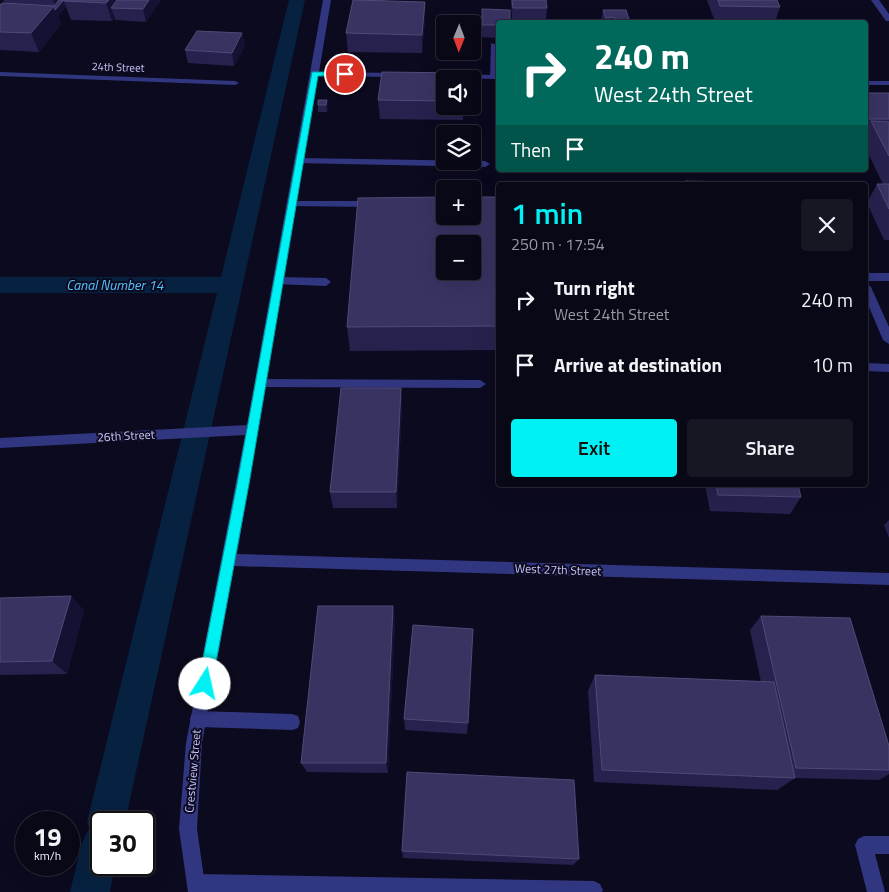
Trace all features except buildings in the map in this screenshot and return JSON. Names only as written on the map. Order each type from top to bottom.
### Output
[{"type":"street","name":"Crestview Street","points":[[196,888],[188,830],[194,743],[243,484],[327,0]]},
{"type":"street","points":[[875,0],[889,19]]},
{"type":"street","points":[[481,77],[496,77],[494,45]]},
{"type":"street","points":[[361,74],[362,65]]},
{"type":"street","name":"24th Street","points":[[0,74],[235,83]]},
{"type":"street","points":[[314,74],[408,75]]},
{"type":"street","points":[[868,83],[889,83]]},
{"type":"street","points":[[299,161],[485,164]]},
{"type":"street","points":[[291,204],[386,204]]},
{"type":"street","points":[[868,277],[889,277]]},
{"type":"street","points":[[278,281],[326,282]]},
{"type":"street","points":[[868,292],[889,340]]},
{"type":"street","points":[[868,367],[889,368]]},
{"type":"street","points":[[260,383],[480,384]]},
{"type":"street","name":"26th Street","points":[[0,444],[252,430]]},
{"type":"street","name":"West 27th Street","points":[[228,560],[889,579]]},
{"type":"street","points":[[198,719],[292,722]]},
{"type":"street","points":[[876,892],[864,845],[889,845]]},
{"type":"street","points":[[196,888],[594,890]]},
{"type":"waterway","points":[[109,811],[297,0]]},
{"type":"waterway","name":"Canal Number 14","points":[[0,285],[230,285]]},
{"type":"waterway","points":[[90,892],[94,876]]},
{"type":"route","points":[[205,684],[243,484],[314,74],[345,74]]}]
